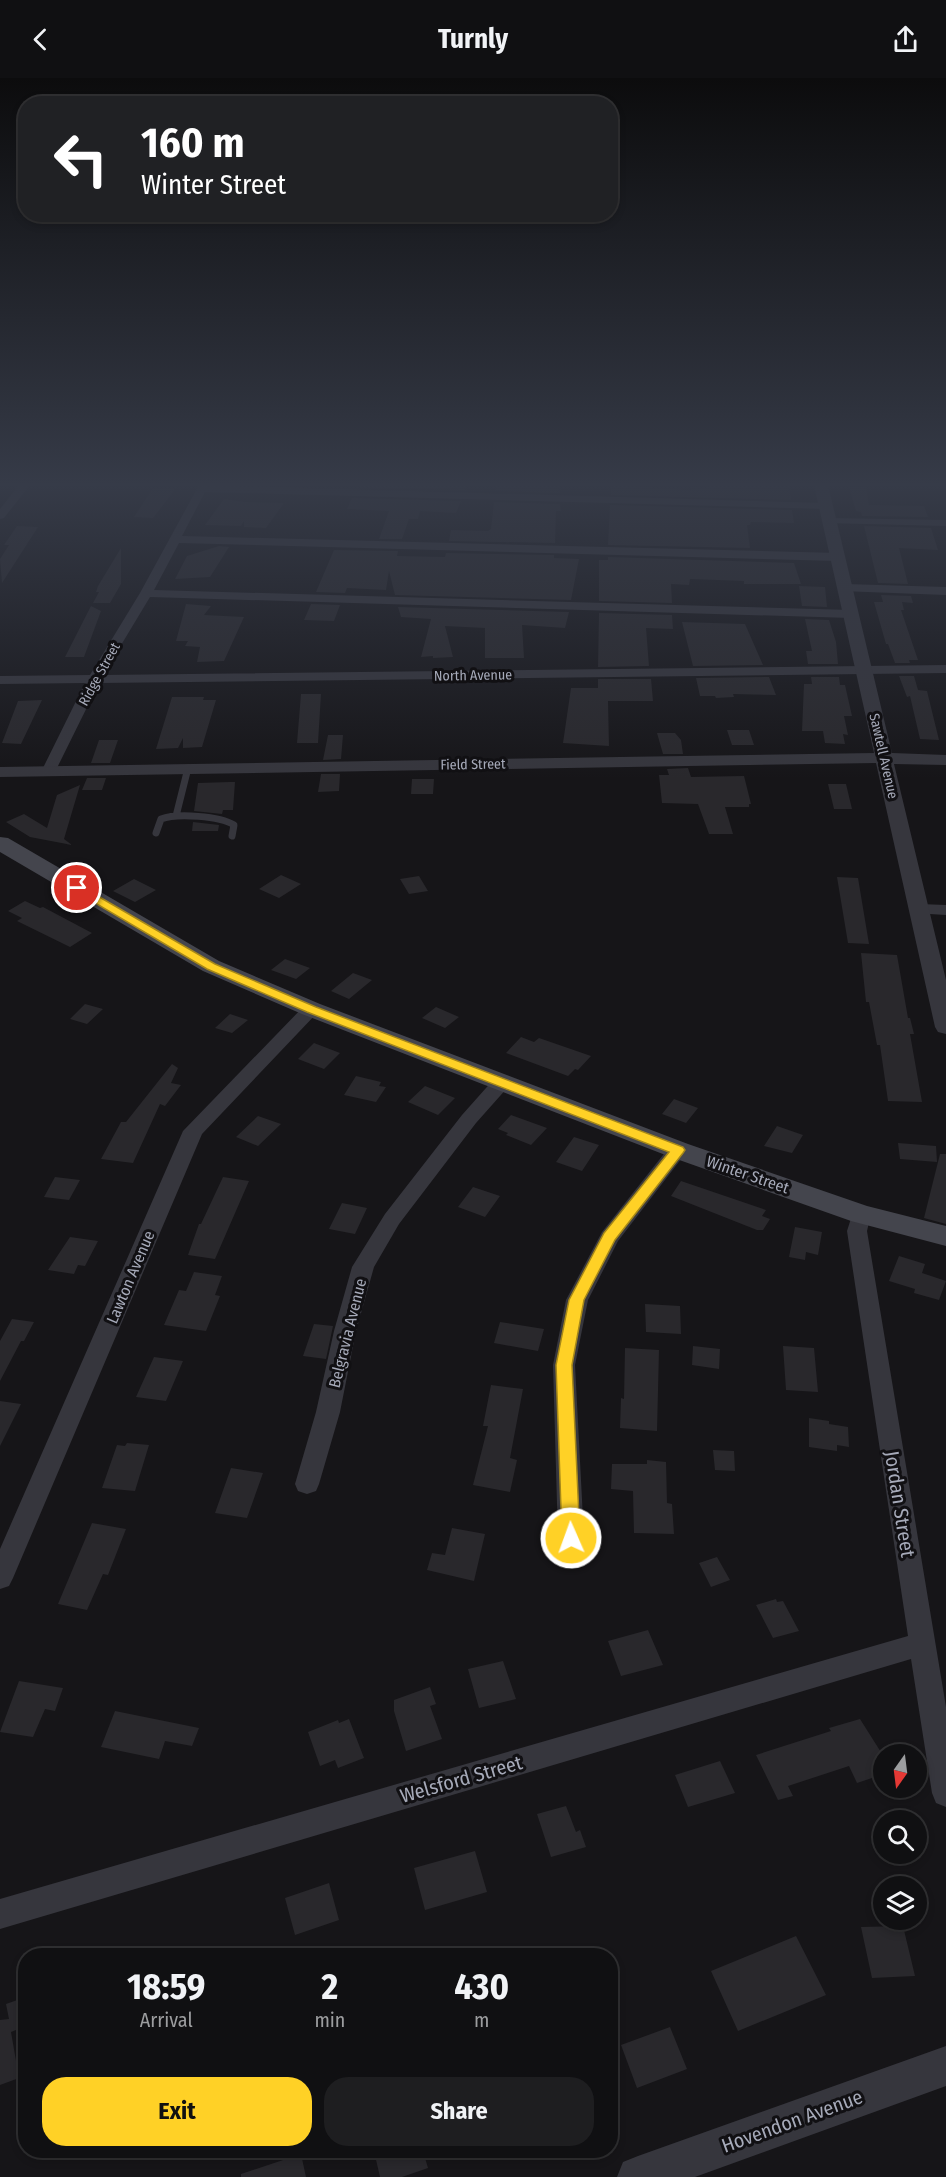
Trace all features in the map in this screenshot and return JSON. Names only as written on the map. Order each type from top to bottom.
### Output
[{"type":"main road","name":"Winter Street","points":[[0,843],[211,966],[311,1010],[678,1150],[861,1214],[946,1236]]},
{"type":"street","name":"Ridge Street","points":[[50,770],[94,680],[151,583]]},
{"type":"street","name":"Sawtell Avenue","points":[[844,583],[946,1027]]},
{"type":"street","points":[[845,588],[946,591]]},
{"type":"street","points":[[146,593],[851,614]]},
{"type":"street","name":"North Avenue","points":[[0,680],[946,669]]},
{"type":"street","name":"Field Street","points":[[0,772],[885,758],[946,760]]},
{"type":"street","points":[[919,909],[946,910]]},
{"type":"street","name":"Lawton Avenue","points":[[0,1578],[193,1131],[311,1010]]},
{"type":"street","name":"Belgravia Avenue","points":[[307,1484],[328,1412],[345,1331],[363,1267],[392,1219],[469,1119],[501,1083]]},
{"type":"street","points":[[571,1538],[564,1365],[577,1300],[609,1237],[678,1150]]},
{"type":"street","name":"Jordan Street","points":[[861,1214],[858,1231],[946,1793]]},
{"type":"street","name":"Welsford Street","points":[[0,1914],[922,1644]]},
{"type":"street","name":"Hovendon Avenue","points":[[638,2177],[946,2066]]},
{"type":"lane","points":[[176,816],[188,768]]},
{"type":"lane","points":[[156,833],[161,819],[176,816],[229,822],[234,825],[232,836]]},
{"type":"building","points":[[100,583],[121,583],[110,603],[93,603],[99,592],[96,592]]},
{"type":"building","points":[[320,583],[387,583],[386,590],[347,588],[345,593],[316,592]]},
{"type":"building","points":[[392,583],[574,583],[571,600],[395,595]]},
{"type":"building","points":[[599,583],[689,583],[689,585],[671,584],[672,603],[599,601]]},
{"type":"building","points":[[801,583],[801,584],[744,584]]},
{"type":"building","points":[[799,586],[825,587],[827,607],[802,606]]},
{"type":"building","points":[[881,595],[911,596],[913,603],[902,602],[904,610],[901,610],[918,660],[909,660],[910,663],[895,663],[888,644],[886,644],[874,602],[883,602]]},
{"type":"building","points":[[186,604],[211,606],[204,615],[244,617],[224,661],[197,662],[200,647],[185,646],[188,641],[176,641]]},
{"type":"building","points":[[311,604],[340,605],[334,621],[304,620]]},
{"type":"building","points":[[91,606],[101,611],[84,657],[65,657]]},
{"type":"building","points":[[398,607],[569,612],[565,628],[522,625],[524,658],[485,658],[485,628],[445,626],[453,657],[433,658],[433,656],[421,657],[431,619],[401,617]]},
{"type":"building","points":[[599,613],[672,615],[673,629],[646,628],[649,666],[598,667]]},
{"type":"building","points":[[805,619],[829,620],[836,642],[838,664],[808,664],[806,651],[812,651]]},
{"type":"building","points":[[682,622],[745,624],[763,665],[693,666]]},
{"type":"building","points":[[899,676],[914,676],[918,690],[927,691],[939,740],[920,739],[910,696],[907,697]]},
{"type":"building","points":[[769,677],[776,695],[733,694],[734,697],[716,698],[715,696],[700,696],[696,678]]},
{"type":"building","points":[[811,677],[839,677],[840,685],[845,685],[852,716],[844,716],[848,735],[843,734],[845,744],[825,743],[823,731],[802,731],[804,684],[812,684]]},
{"type":"building","points":[[598,679],[651,679],[653,701],[608,701],[609,746],[563,743],[571,688],[598,688]]},
{"type":"building","points":[[301,694],[321,694],[318,743],[297,743]]},
{"type":"building","points":[[172,697],[204,697],[203,700],[216,700],[202,747],[183,748],[183,738],[178,748],[156,749]]},
{"type":"building","points":[[42,700],[21,744],[2,743],[18,701]]},
{"type":"building","points":[[727,730],[749,730],[754,745],[732,745]]},
{"type":"building","points":[[657,733],[675,733],[681,740],[683,754],[663,754]]},
{"type":"building","points":[[328,735],[343,735],[341,759],[323,760]]},
{"type":"building","points":[[99,740],[118,740],[110,763],[91,763]]},
{"type":"building","points":[[688,768],[691,777],[744,776],[751,804],[749,807],[725,807],[733,834],[709,834],[698,804],[662,803],[659,775],[669,775],[667,769]]},
{"type":"building","points":[[321,774],[340,774],[339,791],[318,792]]},
{"type":"building","points":[[87,778],[106,778],[102,790],[82,790]]},
{"type":"building","points":[[412,779],[434,779],[433,794],[411,794]]},
{"type":"building","points":[[235,782],[233,810],[223,810],[222,814],[194,811],[198,783]]},
{"type":"building","points":[[828,784],[846,784],[852,809],[834,809]]},
{"type":"building","points":[[80,785],[64,839],[72,845],[30,837],[6,822],[24,814],[47,828],[57,795]]},
{"type":"building","points":[[193,822],[219,825],[218,831],[192,831]]},
{"type":"building","points":[[281,875],[301,884],[279,898],[259,889]]},
{"type":"building","points":[[419,876],[428,891],[409,894],[400,879]]},
{"type":"building","points":[[837,877],[858,878],[869,944],[848,943]]},
{"type":"building","points":[[134,879],[156,890],[135,902],[113,891]]},
{"type":"building","points":[[25,901],[40,908],[43,907],[92,933],[70,947],[17,921],[22,918],[8,911]]},
{"type":"building","points":[[861,953],[897,955],[908,1018],[910,1018],[914,1034],[910,1034],[922,1102],[888,1101],[880,1045],[877,1045],[869,1002],[866,1002]]},
{"type":"building","points":[[285,959],[310,968],[296,979],[271,970]]},
{"type":"building","points":[[353,973],[372,980],[349,999],[331,991]]},
{"type":"building","points":[[85,1004],[103,1009],[87,1024],[70,1019]]},
{"type":"building","points":[[436,1007],[459,1017],[445,1028],[422,1018]]},
{"type":"building","points":[[230,1014],[248,1020],[232,1033],[215,1028]]},
{"type":"building","points":[[521,1037],[534,1042],[539,1038],[591,1056],[578,1070],[575,1069],[568,1076],[506,1053]]},
{"type":"building","points":[[314,1043],[340,1053],[324,1069],[298,1059]]},
{"type":"building","points":[[172,1064],[178,1068],[171,1083],[181,1085],[165,1106],[160,1104],[133,1163],[101,1159],[121,1122],[126,1122]]},
{"type":"building","points":[[356,1076],[381,1082],[379,1086],[386,1087],[376,1102],[344,1095]]},
{"type":"building","points":[[425,1086],[455,1098],[438,1115],[408,1102]]},
{"type":"building","points":[[674,1099],[698,1108],[686,1123],[662,1114]]},
{"type":"building","points":[[511,1115],[547,1128],[531,1145],[506,1135],[508,1133],[498,1129]]},
{"type":"building","points":[[258,1116],[281,1124],[258,1146],[236,1137]]},
{"type":"building","points":[[777,1126],[803,1135],[792,1153],[764,1146]]},
{"type":"building","points":[[574,1137],[599,1145],[582,1171],[556,1162]]},
{"type":"building","points":[[898,1143],[936,1146],[937,1162],[900,1159]]},
{"type":"building","points":[[940,1154],[946,1154],[946,1224],[924,1218]]},
{"type":"building","points":[[55,1177],[80,1180],[69,1200],[44,1197]]},
{"type":"building","points":[[223,1177],[249,1181],[215,1259],[188,1255],[199,1224]]},
{"type":"building","points":[[681,1181],[766,1210],[762,1216],[770,1219],[763,1230],[757,1230],[671,1196]]},
{"type":"building","points":[[473,1187],[500,1196],[485,1217],[458,1207]]},
{"type":"building","points":[[342,1203],[367,1208],[355,1234],[329,1229]]},
{"type":"building","points":[[795,1227],[822,1232],[818,1255],[806,1252],[805,1260],[789,1257]]},
{"type":"building","points":[[70,1237],[98,1241],[85,1266],[78,1265],[74,1274],[48,1270]]},
{"type":"building","points":[[899,1256],[925,1264],[922,1273],[946,1281],[939,1300],[914,1293],[915,1289],[889,1281]]},
{"type":"building","points":[[194,1272],[222,1276],[215,1295],[220,1296],[206,1331],[164,1325],[179,1290],[186,1291]]},
{"type":"building","points":[[645,1304],[680,1306],[681,1334],[646,1332]]},
{"type":"building","points":[[12,1319],[34,1322],[0,1381],[0,1341]]},
{"type":"building","points":[[500,1322],[544,1329],[538,1351],[494,1343]]},
{"type":"building","points":[[314,1324],[333,1326],[326,1359],[303,1356]]},
{"type":"building","points":[[693,1346],[720,1349],[719,1369],[692,1365]]},
{"type":"building","points":[[783,1346],[814,1348],[818,1392],[786,1390]]},
{"type":"building","points":[[625,1348],[659,1350],[657,1431],[620,1428],[621,1398],[624,1399]]},
{"type":"building","points":[[154,1357],[183,1361],[166,1401],[136,1397]]},
{"type":"building","points":[[491,1385],[523,1389],[510,1458],[517,1460],[510,1492],[473,1485],[488,1426],[483,1426]]},
{"type":"building","points":[[0,1401],[21,1404],[0,1446]]},
{"type":"building","points":[[809,1418],[848,1427],[849,1447],[837,1445],[837,1451],[809,1447]]},
{"type":"building","points":[[127,1443],[149,1445],[135,1491],[102,1488],[117,1445],[125,1446]]},
{"type":"building","points":[[713,1450],[734,1451],[735,1471],[715,1470]]},
{"type":"building","points":[[647,1460],[666,1462],[667,1503],[672,1504],[674,1534],[634,1533],[633,1491],[611,1489],[612,1464],[647,1464]]},
{"type":"building","points":[[231,1468],[263,1473],[247,1518],[215,1513]]},
{"type":"building","points":[[92,1523],[126,1529],[108,1575],[103,1574],[87,1610],[58,1604]]},
{"type":"building","points":[[452,1528],[485,1534],[474,1581],[427,1570],[432,1553],[445,1555]]},
{"type":"building","points":[[717,1557],[730,1580],[711,1587],[699,1563]]},
{"type":"building","points":[[776,1599],[777,1602],[783,1601],[799,1631],[773,1638],[756,1605]]},
{"type":"building","points":[[648,1630],[663,1665],[621,1676],[608,1641]]},
{"type":"building","points":[[503,1661],[516,1699],[479,1708],[468,1669]]},
{"type":"building","points":[[19,1681],[63,1688],[55,1711],[45,1709],[33,1737],[0,1732]]},
{"type":"building","points":[[430,1687],[436,1704],[430,1706],[442,1739],[406,1751],[394,1711],[394,1700]]},
{"type":"building","points":[[115,1711],[199,1728],[192,1746],[165,1741],[159,1759],[101,1747]]},
{"type":"building","points":[[349,1719],[364,1758],[338,1768],[335,1760],[320,1766],[308,1732],[338,1720],[339,1723]]},
{"type":"building","points":[[860,1719],[876,1744],[873,1744],[873,1778],[857,1783],[849,1766],[788,1786],[793,1796],[778,1800],[756,1755],[831,1731],[829,1728]]},
{"type":"building","points":[[720,1761],[735,1793],[688,1807],[675,1775]]},
{"type":"building","points":[[566,1806],[576,1832],[580,1830],[586,1847],[551,1857],[537,1814]]},
{"type":"building","points":[[475,1851],[487,1892],[425,1910],[414,1868]]},
{"type":"building","points":[[329,1883],[339,1920],[295,1935],[285,1898]]},
{"type":"building","points":[[861,1927],[873,1927],[873,1930],[904,1930],[915,1976],[872,1978]]},
{"type":"building","points":[[796,1936],[826,1995],[738,2031],[711,1971]]},
{"type":"building","points":[[18,2000],[18,2029],[11,2032],[18,2078],[0,2085],[0,2020],[9,2019],[6,2004]]},
{"type":"building","points":[[670,2027],[687,2069],[637,2088],[621,2045]]},
{"type":"building","points":[[289,2158],[302,2158],[306,2177],[241,2177],[241,2174]]},
{"type":"building","points":[[376,2158],[425,2158],[428,2168],[402,2177],[380,2177]]},
{"type":"route","points":[[77,888],[211,966],[311,1010],[678,1150],[609,1237],[577,1300],[564,1365],[571,1538]]}]
